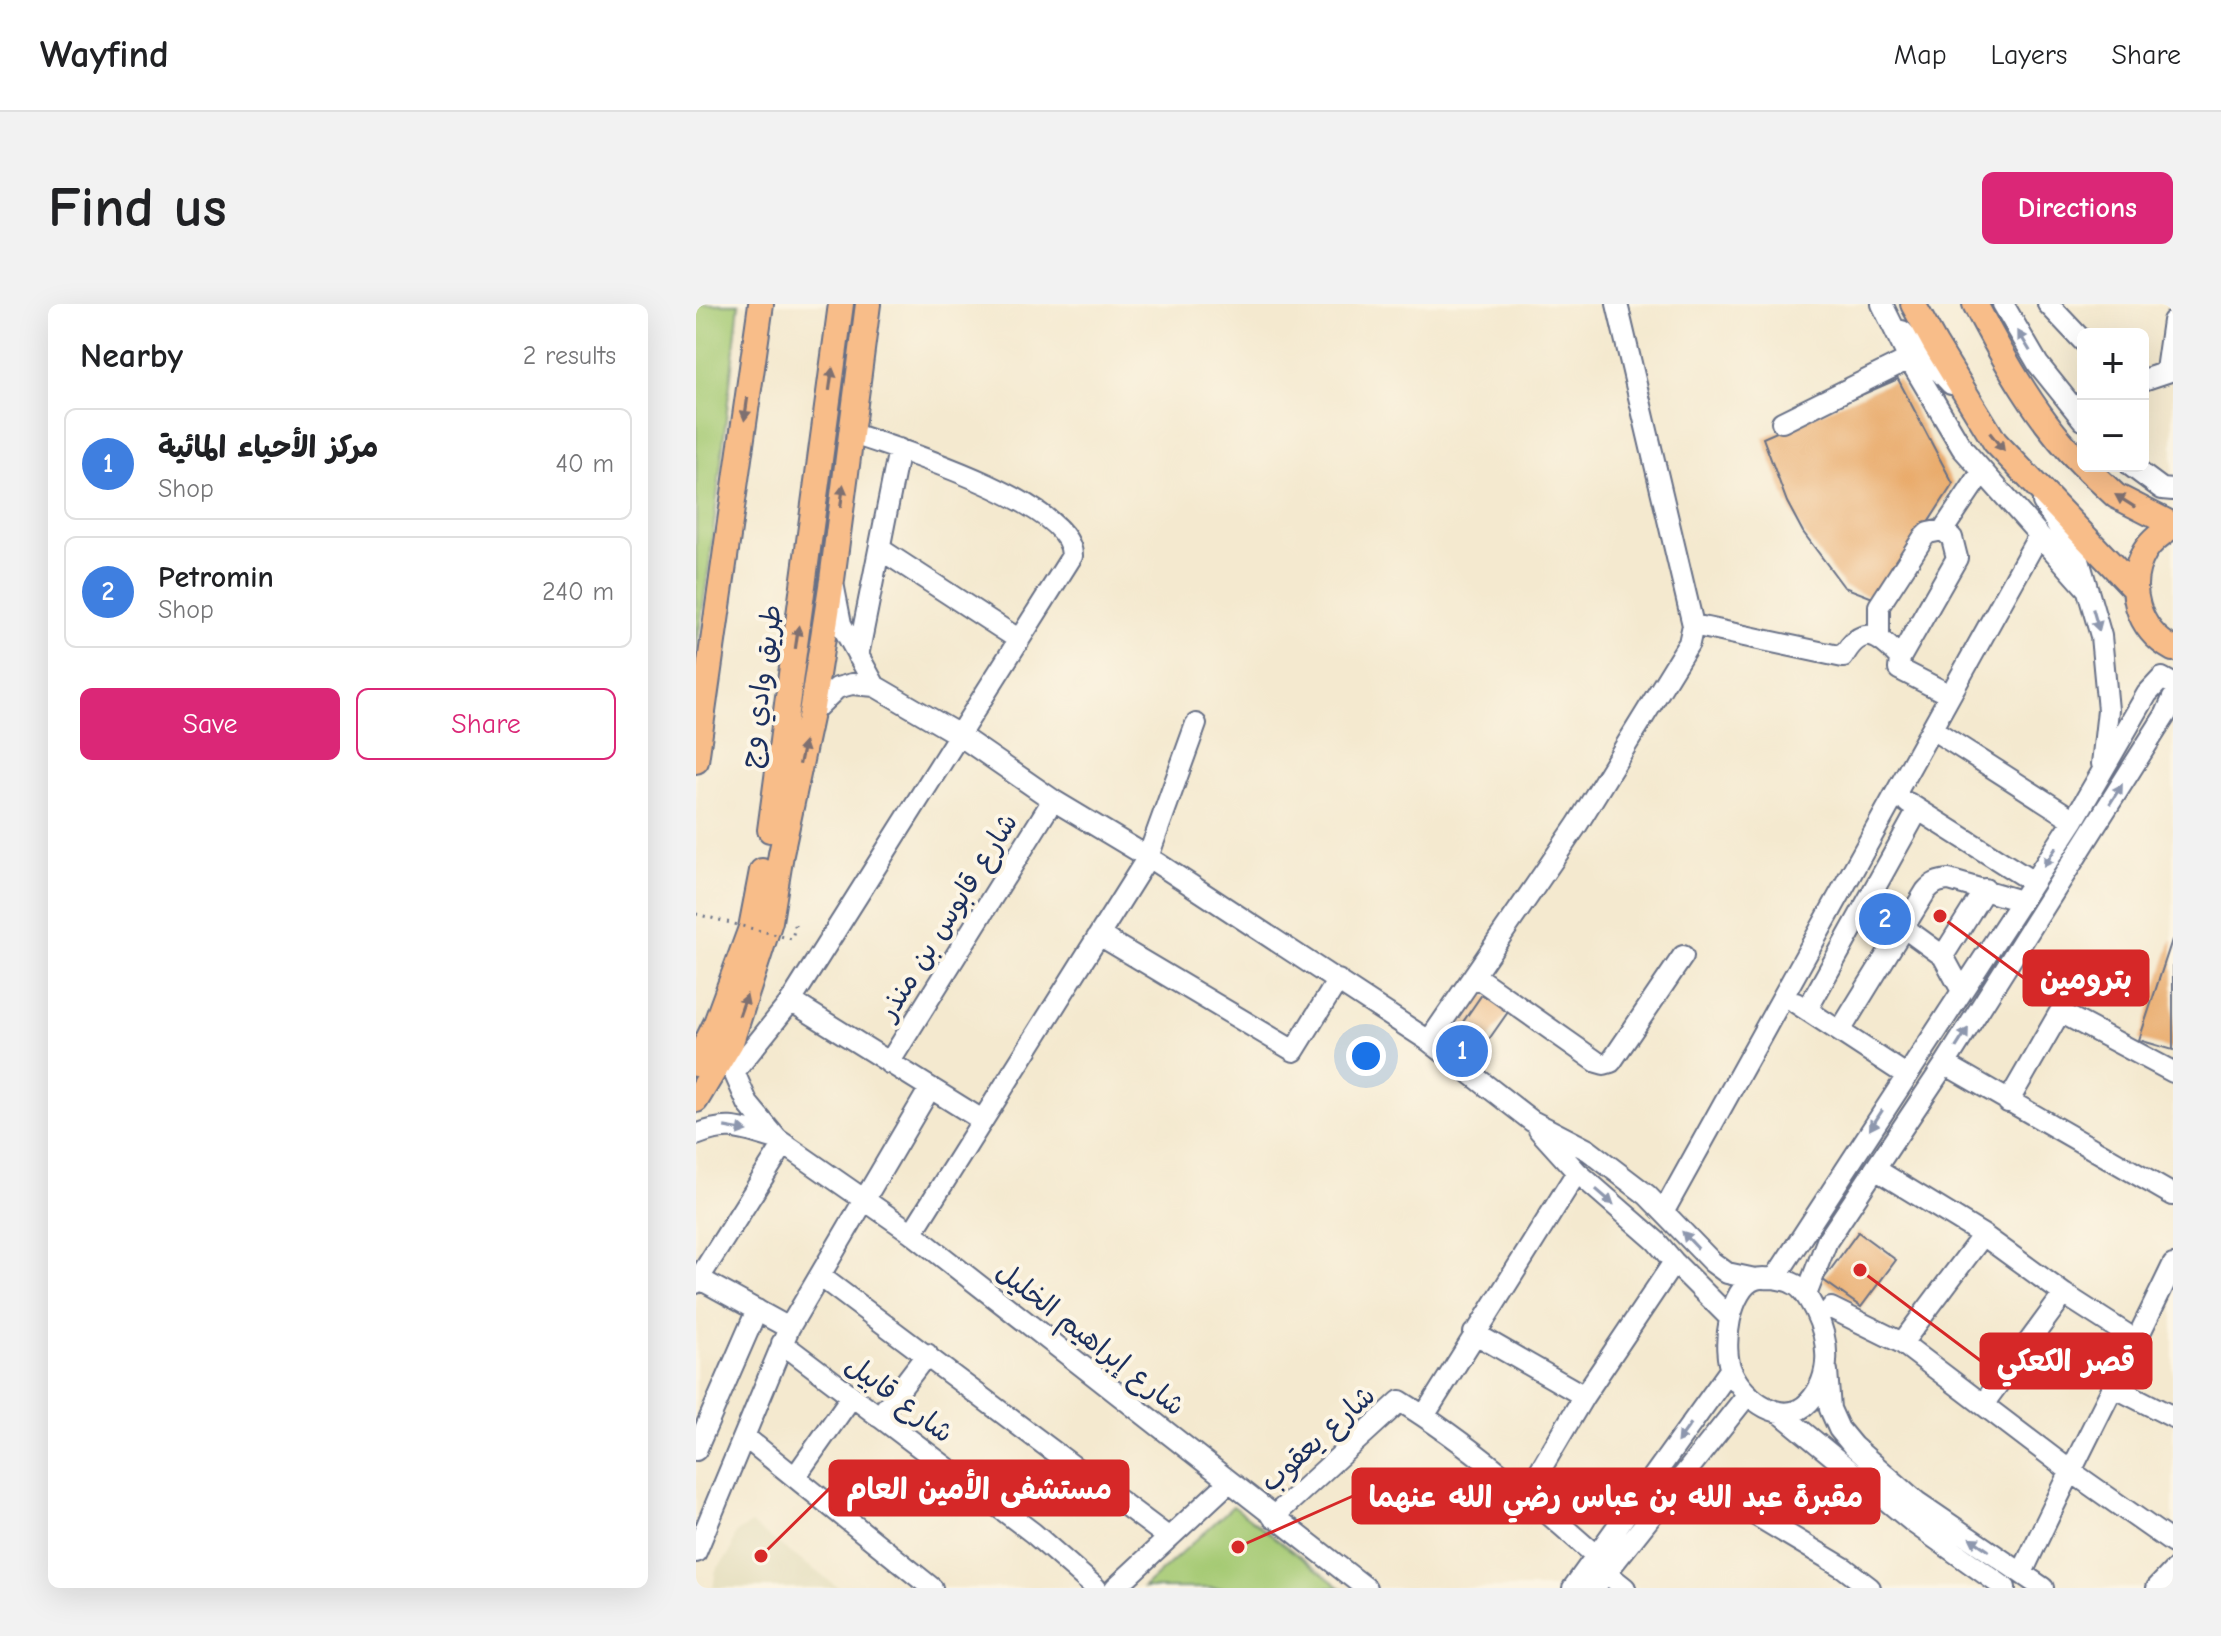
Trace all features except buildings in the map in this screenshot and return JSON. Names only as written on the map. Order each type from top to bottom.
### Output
[{"type":"main road","name":"طريق وادي وج","points":[[696,761],[761,304]]},
{"type":"main road","name":"طريق وادي وج","points":[[696,1064],[716,1023],[751,928],[773,814],[841,304]]},
{"type":"main road","points":[[696,1100],[731,1042],[770,921],[811,713],[832,580],[868,304]]},
{"type":"main road","points":[[1913,304],[1995,442],[2134,588]]},
{"type":"main road","points":[[1975,304],[2002,357],[2067,449],[2077,458]]},
{"type":"main road","points":[[2091,472],[2116,496],[2173,525],[2145,551],[2137,569],[2134,588],[2138,609],[2148,629],[2173,649]]},
{"type":"street","points":[[1429,1041],[1600,787],[1689,643],[1693,625],[1617,304]]},
{"type":"street","points":[[1995,304],[2002,357]]},
{"type":"street","points":[[2003,304],[2038,364],[2077,413]]},
{"type":"street","points":[[2048,304],[2077,335]]},
{"type":"street","points":[[1885,310],[1976,411]]},
{"type":"street","points":[[1885,310],[1909,359],[1962,448],[2088,590]]},
{"type":"street","points":[[2149,378],[2170,370],[2173,321]]},
{"type":"street","points":[[1782,422],[1909,359]]},
{"type":"street","points":[[734,1072],[791,1001],[1072,556],[1068,538],[1042,513],[1014,497],[899,449],[850,433]]},
{"type":"street","points":[[858,656],[899,449]]},
{"type":"street","points":[[1879,637],[1879,606],[1923,538],[1928,533],[1943,530],[1982,472]]},
{"type":"street","points":[[2139,472],[2162,489],[2173,490]]},
{"type":"street","points":[[2027,475],[2079,560],[2101,636],[2108,710],[2101,772]]},
{"type":"street","points":[[1943,530],[1952,538],[1957,558],[1900,658],[1899,669],[1950,695]]},
{"type":"street","points":[[1664,1211],[2039,535]]},
{"type":"street","points":[[880,549],[1018,639]]},
{"type":"street","points":[[832,580],[841,624],[875,686]]},
{"type":"street","points":[[1693,625],[1843,657],[1847,649],[1866,635],[1879,637],[1900,658]]},
{"type":"street","points":[[696,696],[714,632]]},
{"type":"street","points":[[2005,1588],[1914,1523],[1779,1412],[1748,1394],[1730,1370],[1726,1346],[1730,1318],[1740,1293],[1765,1279],[1818,1211],[2074,820],[2152,687],[2162,678],[2173,684]]},
{"type":"street","points":[[811,713],[837,688],[852,684],[875,686],[959,735],[1053,800],[1148,857],[1338,980],[1429,1041],[1532,1121],[1588,1150],[1664,1211],[1712,1262],[1727,1273],[1794,1283],[1806,1295],[1820,1321],[1826,1341],[1830,1409],[1839,1429],[1853,1446],[1917,1502],[2043,1588]]},
{"type":"street","points":[[1806,1295],[1827,1241],[1945,1064],[2171,708]]},
{"type":"street","points":[[912,1233],[1148,857],[1196,724]]},
{"type":"street","points":[[1932,729],[2074,820]]},
{"type":"street","points":[[1895,795],[2033,882]]},
{"type":"street","name":"شارع قابوس بن منذر","points":[[889,1063],[1053,800]]},
{"type":"street","points":[[1807,1010],[1918,810]]},
{"type":"street","points":[[1840,1031],[1926,891],[1938,881],[1949,880],[2021,901]]},
{"type":"street","points":[[1943,956],[1985,889]]},
{"type":"street","points":[[1903,927],[1943,956],[1962,991]]},
{"type":"street","points":[[1099,935],[1294,1051],[1338,980]]},
{"type":"street","points":[[1475,976],[1604,1064],[1611,1062],[1683,956]]},
{"type":"street","points":[[1783,996],[1906,1075]]},
{"type":"street","points":[[791,1001],[982,1120]]},
{"type":"street","points":[[2008,1102],[2060,1012],[2173,1072]]},
{"type":"street","points":[[731,1042],[734,1072],[748,1104],[780,1141]]},
{"type":"street","points":[[1945,1064],[2173,1195]]},
{"type":"street","points":[[696,1552],[786,1336],[930,1088]]},
{"type":"street","points":[[1532,1121],[1577,1172],[1656,1241],[1730,1318]]},
{"type":"street","points":[[696,1135],[718,1126],[738,1128],[780,1141]]},
{"type":"street","points":[[697,1281],[780,1141]]},
{"type":"street","name":"شارع إبراهيم الخليل","points":[[780,1141],[912,1233],[1366,1588]]},
{"type":"street","points":[[1875,1169],[1983,1235],[2064,1294],[2137,1341]]},
{"type":"street","points":[[1577,1172],[1424,1416],[1526,1494],[1598,1572],[1625,1588]]},
{"type":"street","points":[[1818,1211],[1838,1224]]},
{"type":"street","points":[[1902,1343],[1983,1235]]},
{"type":"street","points":[[1526,1494],[1584,1396],[1674,1262]]},
{"type":"street","points":[[2022,1573],[2069,1470],[2173,1265]]},
{"type":"street","points":[[820,1276],[1169,1538]]},
{"type":"street","name":"شارع قابيل","points":[[697,1281],[757,1310],[852,1396],[1033,1533],[1096,1588]]},
{"type":"street","points":[[1984,1403],[2064,1294]]},
{"type":"street","points":[[1831,1308],[1902,1343],[2069,1470],[2173,1543]]},
{"type":"street","points":[[698,1437],[757,1310]]},
{"type":"street","points":[[1474,1333],[1584,1396]]},
{"type":"street","points":[[879,1417],[927,1354]]},
{"type":"street","points":[[1779,1412],[1803,1409],[1815,1396],[1827,1367]]},
{"type":"street","points":[[1598,1572],[1730,1370]]},
{"type":"street","points":[[2112,1386],[2173,1417]]},
{"type":"street","points":[[1573,1588],[1598,1572],[1748,1394]]},
{"type":"street","points":[[795,1477],[852,1396]]},
{"type":"street","name":"شارع يعقوب","points":[[1273,1517],[1400,1401],[1424,1416]]},
{"type":"street","points":[[745,1437],[932,1588]]},
{"type":"street","points":[[1115,1588],[1229,1482]]},
{"type":"street","points":[[1742,1507],[1844,1568],[1870,1588]]},
{"type":"street","points":[[2157,1588],[2173,1571]]},
{"type":"path","points":[[696,914],[792,939],[796,921]]},
{"type":"shaded area","points":[[751,1524],[839,1588],[713,1588],[716,1570],[730,1553],[736,1533]]},
{"type":"green space","points":[[696,304],[739,304],[710,560],[696,652]]},
{"type":"green space","points":[[1233,1506],[1341,1588],[1143,1588]]},
{"type":"place","name":"بترومين","points":[[1940,916]]},
{"type":"place","name":"Petromin","points":[[1885,919]]},
{"type":"place","name":"مركز الأحياء المائية","points":[[1462,1051]]},
{"type":"place","name":"قصر الكعكي","points":[[1860,1270]]},
{"type":"place","name":"مقبرة عبد الله بن عباس رضي الله عنهما","points":[[1238,1547]]},
{"type":"place","name":"مستشفى الأمين العام","points":[[761,1556]]}]
